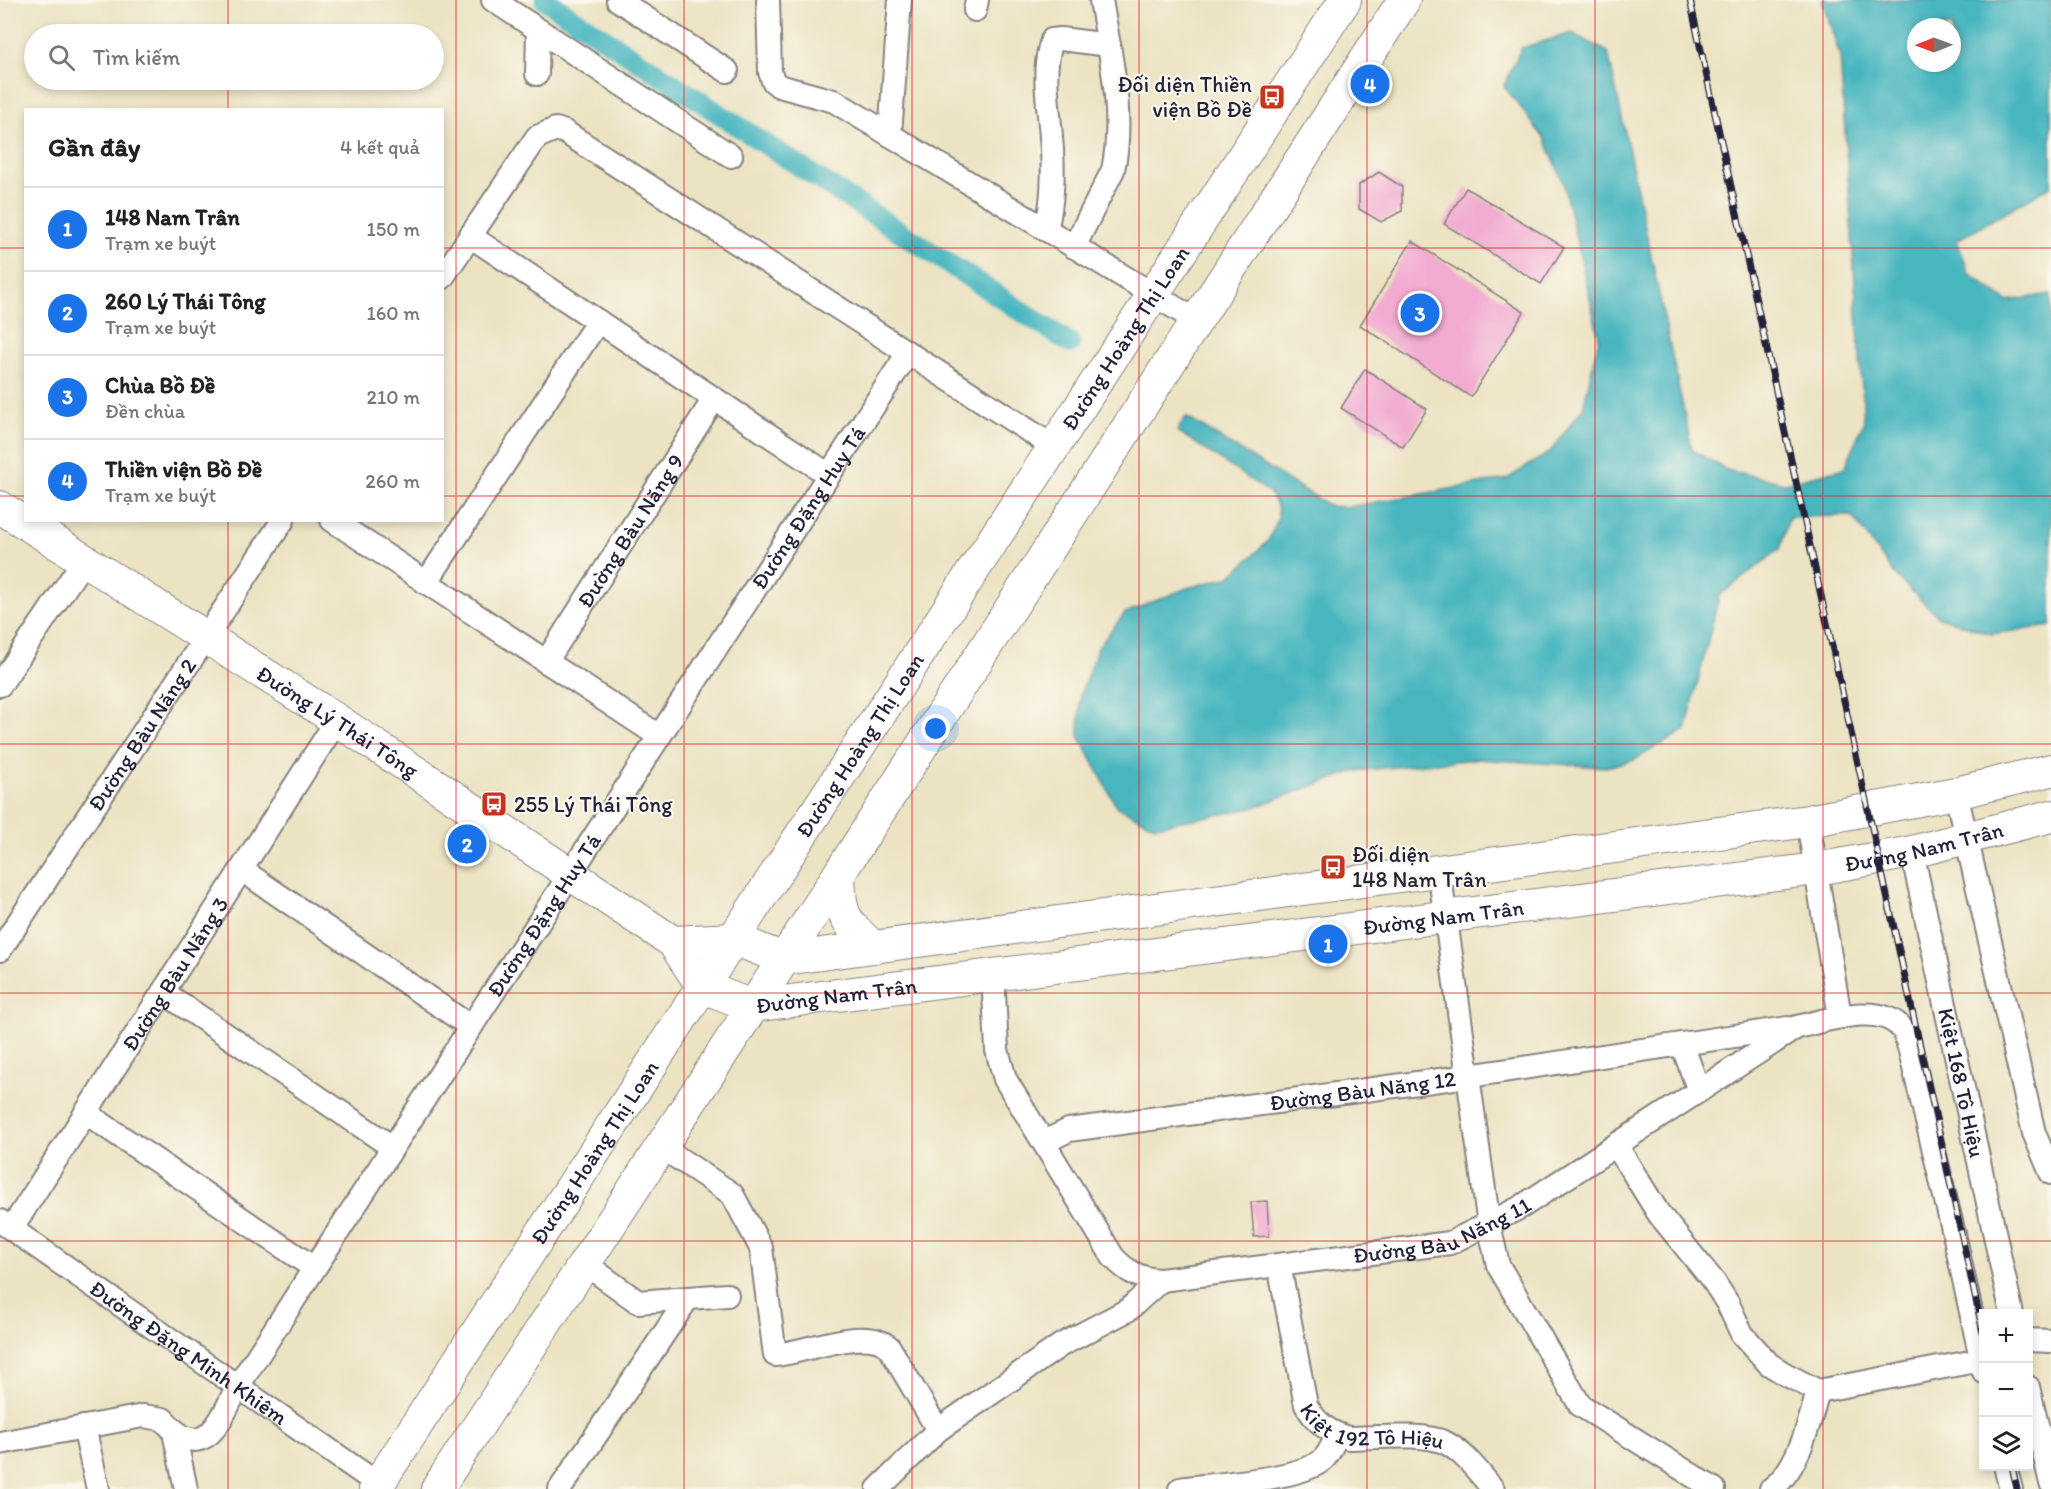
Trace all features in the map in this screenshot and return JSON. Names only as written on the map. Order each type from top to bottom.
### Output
[{"type":"street","points":[[493,0],[731,156]]},
{"type":"street","points":[[618,0],[727,71]]},
{"type":"street","points":[[768,0],[768,59],[773,81],[778,86],[834,101],[1197,321]]},
{"type":"street","points":[[890,135],[900,0]]},
{"type":"street","points":[[1074,247],[1113,170],[1116,156],[1116,116],[1109,45],[1101,0]]},
{"type":"street","name":"Đường Hoàng Thị Loan","points":[[377,1486],[1345,0]]},
{"type":"street","points":[[436,1489],[784,959],[1404,0]]},
{"type":"street","points":[[537,74],[538,30]]},
{"type":"street","points":[[1046,230],[1053,203],[1046,81],[1052,40],[1109,45]]},
{"type":"street","points":[[444,275],[537,137],[556,129],[565,132],[1054,447]]},
{"type":"street","points":[[470,236],[829,475]]},
{"type":"street","points":[[426,583],[598,321]]},
{"type":"street","name":"Đường Đặng Huy Tá","points":[[174,1432],[191,1439],[208,1436],[216,1430],[238,1386],[908,353]]},
{"type":"street","name":"Đường Bàu Năng 9","points":[[546,662],[714,399]]},
{"type":"street","name":"Đường Lý Thái Tông","points":[[0,507],[337,720],[673,942]]},
{"type":"street","name":"Đường Bàu Năng 2","points":[[0,950],[282,522]]},
{"type":"street","points":[[335,522],[659,736]]},
{"type":"street","points":[[0,685],[84,560]]},
{"type":"street","name":"Đường Bàu Năng 3","points":[[5,1229],[86,1113],[337,720]]},
{"type":"street","name":"Đường Nam Trân","points":[[673,942],[734,939],[784,959],[1808,821],[1956,793],[2051,770]]},
{"type":"street","points":[[1956,793],[2034,1133],[2051,1173]]},
{"type":"street","name":"Đường Nam Trân","points":[[703,987],[752,1006],[1816,868],[1912,852],[2051,816]]},
{"type":"street","points":[[1808,821],[1840,1017]]},
{"type":"street","name":"Kiệt 168 Tô Hiệu","points":[[1912,852],[2011,1309]]},
{"type":"street","points":[[242,870],[471,1027]]},
{"type":"street","points":[[1439,870],[1489,1225],[1498,1265],[1580,1405],[1714,1489]]},
{"type":"street","points":[[839,874],[840,903],[844,917],[873,947]]},
{"type":"street","points":[[673,942],[703,987]]},
{"type":"street","name":"Đường Bàu Năng 11","points":[[993,974],[997,1050],[1005,1079],[1113,1257],[1124,1269],[1143,1279],[1161,1281],[1450,1243],[1489,1225],[1797,1027],[1840,1017],[1872,1014],[1887,1018],[1902,1029],[1930,1129],[1981,1363]]},
{"type":"street","points":[[163,992],[392,1147]]},
{"type":"street","name":"Đường Bàu Năng 12","points":[[1044,1142],[1069,1130],[1469,1076],[1797,1027]]},
{"type":"street","points":[[1682,1044],[1699,1091]]},
{"type":"street","points":[[86,1113],[314,1268]]},
{"type":"street","points":[[1616,1145],[1659,1214],[1714,1282],[1753,1349],[1769,1364],[1818,1390],[1979,1366]]},
{"type":"street","points":[[660,1146],[732,1194],[761,1248],[775,1355],[795,1354],[846,1340],[871,1338],[883,1341],[890,1347],[938,1430]]},
{"type":"street","name":"Đường Đặng Minh Khiêm","points":[[5,1229],[238,1386],[377,1486]]},
{"type":"street","points":[[584,1263],[638,1302],[727,1295]]},
{"type":"street","name":"Kiệt 192 Tô Hiệu","points":[[1279,1265],[1306,1405],[1313,1418],[1337,1435],[1349,1438],[1426,1438],[1444,1442],[1459,1452],[1493,1489]]},
{"type":"street","points":[[878,1489],[938,1430],[1061,1345],[1128,1310],[1161,1281]]},
{"type":"street","points":[[560,1489],[688,1298]]},
{"type":"street","points":[[2033,1340],[2051,1341]]},
{"type":"street","points":[[1774,1488],[1795,1457],[1818,1390]]},
{"type":"street","points":[[2033,1409],[2051,1483]]},
{"type":"street","points":[[0,1443],[121,1419],[156,1417],[163,1419],[174,1432],[186,1489]]},
{"type":"street","points":[[84,1427],[98,1489]]},
{"type":"street","points":[[1180,1489],[1272,1483],[1321,1461],[1329,1453],[1337,1435]]},
{"type":"street","points":[[2007,1471],[2010,1489]]},
{"type":"water","points":[[1822,0],[2051,0],[2051,186],[1957,240],[1969,273],[2007,301],[2051,294],[2051,626],[1991,634],[1939,617],[1895,575],[1852,516],[1789,517],[1780,549],[1719,596],[1686,730],[1634,760],[1606,767],[1476,759],[1355,771],[1249,809],[1155,826],[1117,807],[1079,736],[1080,695],[1098,647],[1125,613],[1187,588],[1229,577],[1268,541],[1278,519],[1277,505],[1270,493],[1177,431],[1186,417],[1330,506],[1348,507],[1507,479],[1550,452],[1583,408],[1599,338],[1563,182],[1545,139],[1504,86],[1521,48],[1572,33],[1608,52],[1692,450],[1727,470],[1785,483],[1845,468],[1864,421],[1840,56]]},
{"type":"building","points":[[1379,172],[1402,187],[1402,211],[1381,222],[1359,209],[1359,185]]},
{"type":"building","points":[[1466,188],[1564,247],[1541,284],[1444,224]]},
{"type":"building","points":[[1412,241],[1524,312],[1471,397],[1360,325]]},
{"type":"building","points":[[1365,369],[1427,409],[1403,447],[1341,408]]},
{"type":"building","points":[[1267,1201],[1269,1236],[1254,1237],[1251,1202]]},
{"type":"waterway","points":[[545,0],[1070,343]]},
{"type":"railway","points":[[1690,0],[1979,1314]]},
{"type":"railway","points":[[2013,1471],[2017,1489]]},
{"type":"place","name":"Thiền viện Bồ Đề","points":[[1370,84]]},
{"type":"place","name":"Đối diện Thiền viện Bồ Đề","points":[[1272,97]]},
{"type":"place","name":"Chùa Bồ Đề","points":[[1420,313]]},
{"type":"place","name":"255 Lý Thái Tông","points":[[494,804]]},
{"type":"place","name":"260 Lý Thái Tông","points":[[467,844]]},
{"type":"place","name":"Đối diện 148 Nam Trân","points":[[1333,867]]},
{"type":"place","name":"148 Nam Trân","points":[[1328,944]]}]
